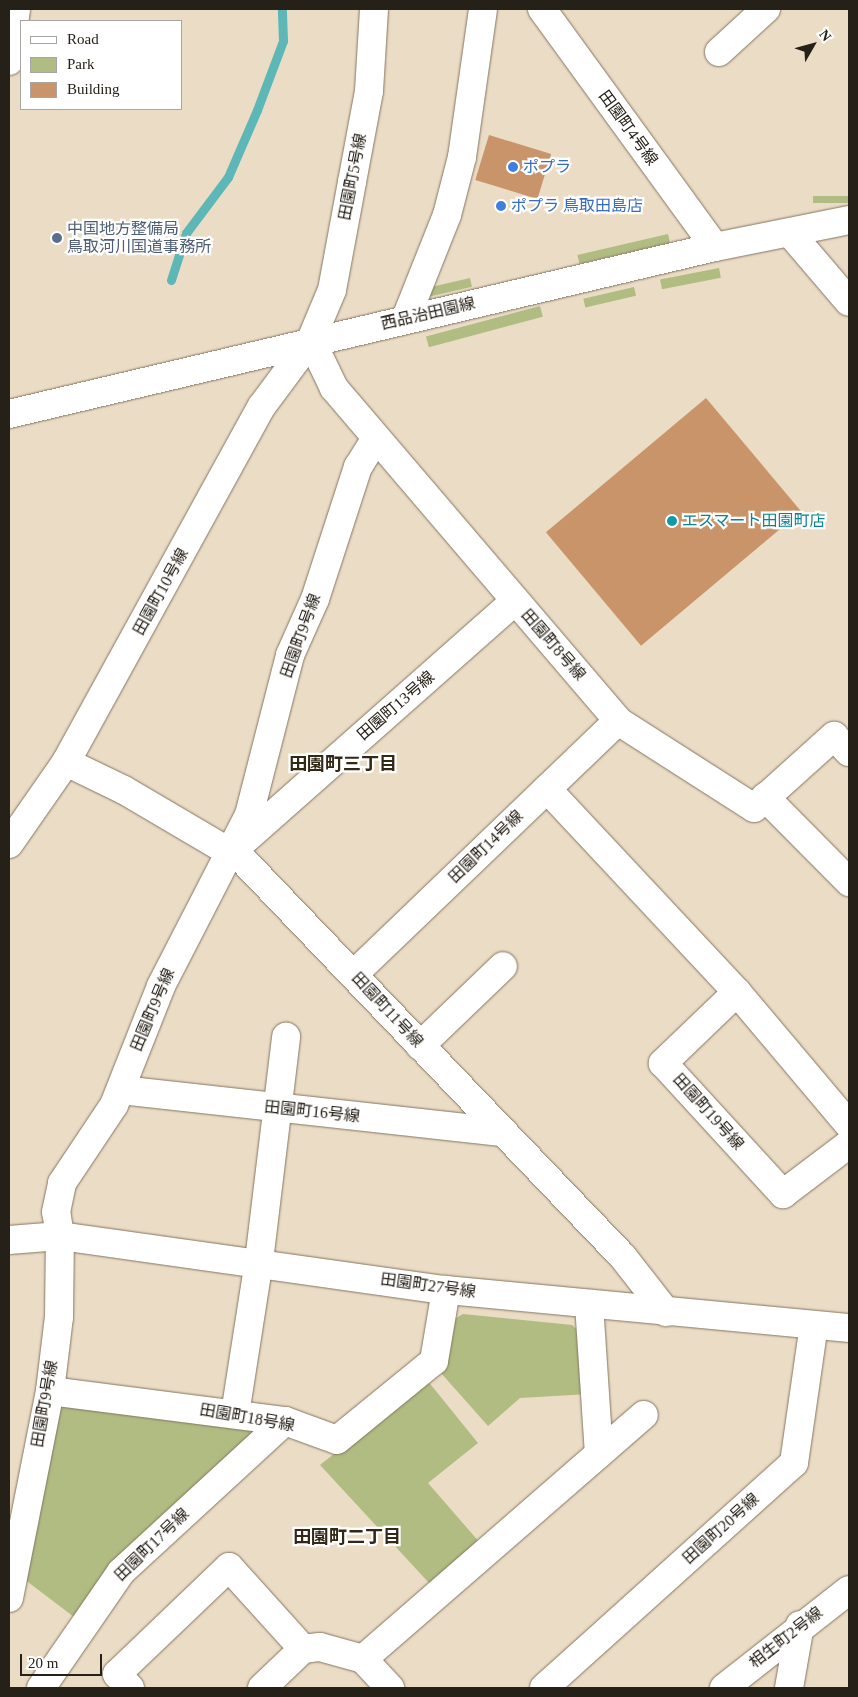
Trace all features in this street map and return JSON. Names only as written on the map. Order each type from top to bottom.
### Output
[{"type":"street","points":[[9,60],[16,9]]},
{"type":"street","name":"田園町5号線","points":[[312,340],[332,290],[354,173],[369,91],[374,9]]},
{"type":"street","points":[[406,318],[447,215],[462,157],[483,9]]},
{"type":"street","name":"田園町4号線","points":[[542,9],[715,247]]},
{"type":"street","points":[[719,52],[766,9]]},
{"type":"street","name":"西品治田園線","points":[[9,414],[406,318],[715,247],[790,234],[849,220]]},
{"type":"street","points":[[790,234],[849,302]]},
{"type":"street","name":"田園町8号線","points":[[312,340],[334,388],[618,720],[754,808],[765,797],[844,736]]},
{"type":"street","name":"田園町10号線","points":[[9,844],[66,762],[262,406],[312,340]]},
{"type":"street","name":"田園町9号線","points":[[9,1598],[14,1533],[50,1391],[59,1317],[60,1236],[56,1212],[62,1183],[121,1090],[157,994],[249,815],[290,656],[315,599],[358,467],[376,438]]},
{"type":"street","name":"田園町13号線","points":[[232,851],[515,601]]},
{"type":"street","name":"田園町14号線","points":[[354,974],[618,720]]},
{"type":"street","name":"田園町11号線","points":[[66,762],[232,851],[354,974],[420,1046],[623,1257],[666,1312]]},
{"type":"street","points":[[547,789],[737,992],[849,1125]]},
{"type":"street","points":[[765,797],[849,882]]},
{"type":"street","points":[[420,1046],[503,966]]},
{"type":"street","name":"田園町19号線","points":[[737,992],[663,1063],[783,1194],[849,1144]]},
{"type":"street","points":[[235,1414],[259,1261],[286,1037]]},
{"type":"street","name":"田園町16号線","points":[[121,1090],[504,1132]]},
{"type":"street","name":"田園町27号線","points":[[9,1240],[60,1236],[259,1261],[446,1290],[849,1328]]},
{"type":"street","name":"田園町18号線","points":[[50,1391],[285,1421],[336,1440],[434,1361],[446,1290]]},
{"type":"street","points":[[589,1304],[599,1454]]},
{"type":"street","name":"田園町20号線","points":[[544,1688],[794,1464],[814,1325]]},
{"type":"street","points":[[364,1659],[644,1414]]},
{"type":"street","name":"田園町17号線","points":[[41,1688],[121,1572],[285,1421]]},
{"type":"street","points":[[130,1688],[117,1674],[229,1567],[303,1649]]},
{"type":"street","name":"相生町2号線","points":[[724,1688],[800,1625],[849,1590]]},
{"type":"street","points":[[789,1688],[800,1625]]},
{"type":"street","points":[[262,1688],[303,1649],[320,1647],[364,1659],[390,1688]]},
{"type":"green space","points":[[813,196],[849,196],[849,203],[813,203]]},
{"type":"green space","points":[[668,234],[670,243],[579,264],[577,255]]},
{"type":"green space","points":[[719,268],[721,278],[662,289],[660,279]]},
{"type":"green space","points":[[470,278],[472,287],[423,298],[421,289]]},
{"type":"green space","points":[[634,287],[636,296],[585,307],[583,299]]},
{"type":"green space","points":[[540,306],[543,317],[429,347],[426,337]]},
{"type":"green space","points":[[463,1314],[572,1325],[586,1338],[589,1394],[520,1398],[488,1426],[441,1373],[451,1321]]},
{"type":"green space","points":[[427,1380],[478,1443],[428,1483],[481,1544],[430,1584],[320,1465]]},
{"type":"green space","points":[[54,1401],[259,1428],[78,1620],[20,1576]]},
{"type":"building","name":"ポプラ","points":[[489,135],[551,154],[537,199],[475,180]]},
{"type":"building","name":"エスマート田園町店","points":[[706,398],[801,511],[641,646],[546,532]]},
{"type":"waterway","points":[[171,280],[186,233],[228,177],[257,110],[283,41],[282,9]]},
{"type":"place","name":"ポプラ","points":[[513,167]]},
{"type":"place","name":"ポプラ 鳥取田島店","points":[[501,206]]},
{"type":"place","name":"中国地方整備局 鳥取河川国道事務所","points":[[57,238]]},
{"type":"place","name":"エスマート田園町店","points":[[672,521]]},
{"type":"district","name":"田園町三丁目","points":[[343,764]]},
{"type":"district","name":"田園町二丁目","points":[[347,1537]]}]
